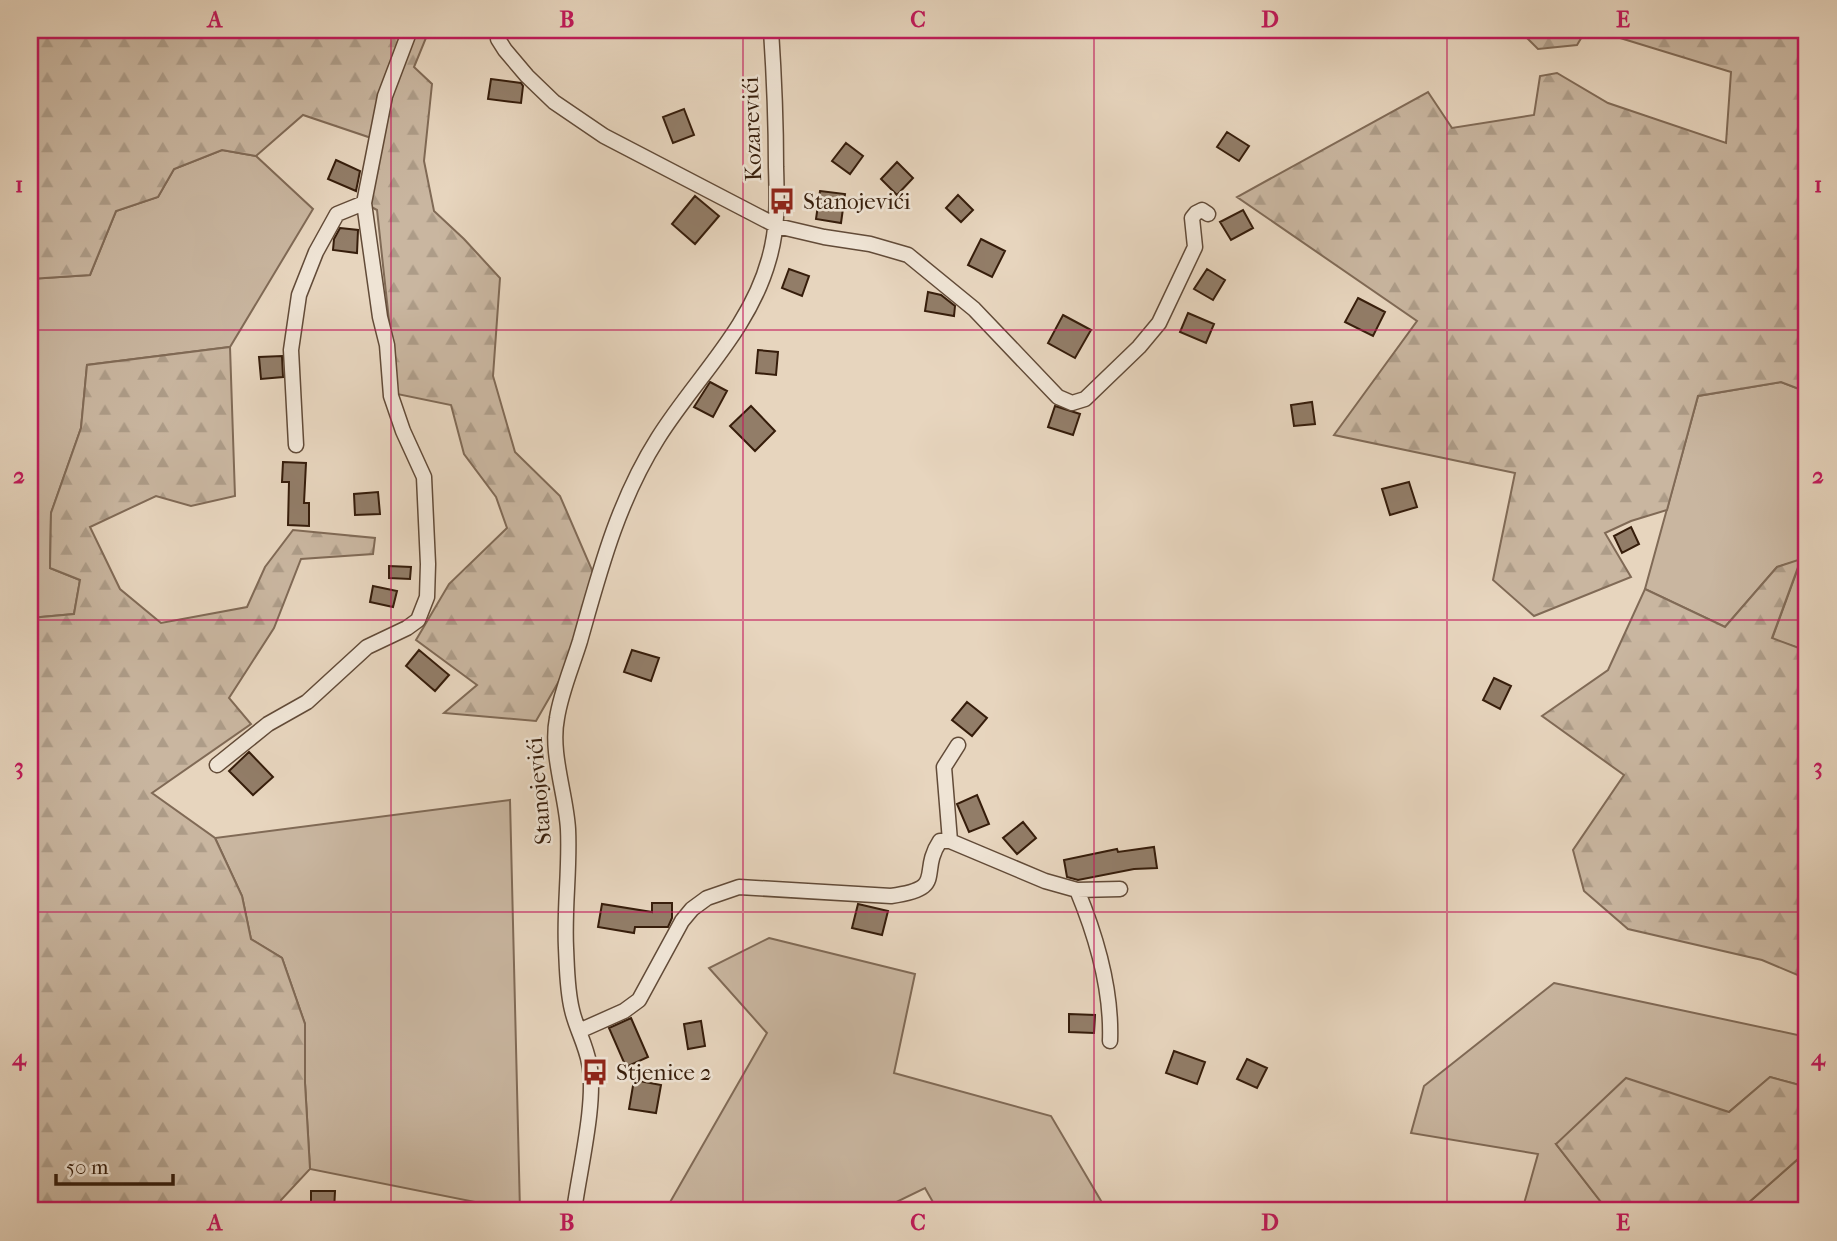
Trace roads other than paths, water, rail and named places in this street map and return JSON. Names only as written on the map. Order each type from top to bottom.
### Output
[{"type":"street","points":[[217,765],[268,724],[307,702],[367,647],[418,620],[427,597],[428,550],[424,477],[391,396],[387,345],[380,317],[364,203],[385,96],[410,30]]},
{"type":"street","points":[[498,30],[498,39],[527,76],[564,108],[613,141],[777,226],[870,244],[908,255],[974,309],[1058,397],[1072,403],[1084,399],[1139,347],[1159,323],[1195,247],[1192,218],[1202,211],[1209,214]]},
{"type":"street","name":"Kozarevići","points":[[771,30],[777,226]]},
{"type":"street","points":[[296,445],[291,350],[299,295],[316,252],[337,214],[364,203]]},
{"type":"street","name":"Stanojevići","points":[[574,1211],[590,1104],[590,1065],[571,1008],[564,903],[568,830],[563,785],[555,749],[556,722],[618,516],[633,483],[679,406],[737,329],[758,291],[769,262],[777,226]]},
{"type":"street","points":[[950,841],[944,767],[958,745]]},
{"type":"street","points":[[579,1031],[624,1011],[639,1000],[682,921],[692,909],[707,898],[739,887],[891,896],[915,893],[925,886],[940,841],[950,841],[1045,881],[1076,890],[1120,889]]},
{"type":"street","points":[[1076,890],[1090,922],[1103,968],[1111,1018],[1110,1041]]},
{"type":"place","name":"Stanojevići","points":[[782,201]]},
{"type":"place","name":"Stjenice 2","points":[[595,1072]]}]
